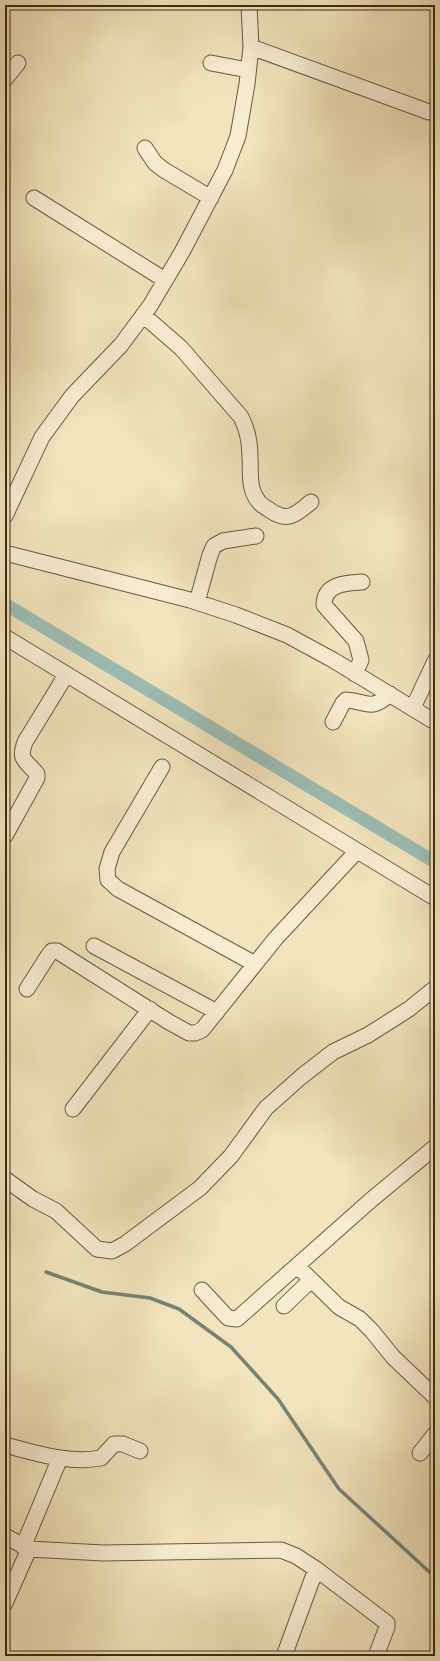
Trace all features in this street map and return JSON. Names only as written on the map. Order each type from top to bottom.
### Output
[{"type":"street","points":[[5,516],[42,438],[72,396],[121,345],[143,315],[165,280],[225,170],[238,136],[248,70],[251,47],[249,5]]},
{"type":"street","points":[[251,47],[429,112]]},
{"type":"street","points":[[5,79],[18,63]]},
{"type":"street","points":[[211,63],[248,70]]},
{"type":"street","points":[[145,148],[155,163],[164,170],[211,198]]},
{"type":"street","points":[[34,198],[165,280]]},
{"type":"street","points":[[143,315],[181,348],[241,417],[246,427],[250,444],[252,490],[259,503],[275,513],[285,517],[294,515],[311,502]]},
{"type":"street","points":[[197,602],[210,555],[214,546],[223,541],[256,536]]},
{"type":"street","points":[[5,553],[197,602],[236,615],[286,635],[390,694],[435,722]]},
{"type":"street","points":[[355,674],[360,660],[356,641],[324,605],[324,597],[329,589],[341,584],[362,582]]},
{"type":"street","points":[[5,637],[435,898]]},
{"type":"street","points":[[413,708],[435,661]]},
{"type":"street","points":[[5,836],[37,778],[37,774],[22,757],[21,753],[25,742],[66,675]]},
{"type":"street","points":[[333,722],[346,700],[374,705],[381,702],[390,694]]},
{"type":"street","points":[[162,767],[112,852],[107,868],[108,880],[118,889],[256,964]]},
{"type":"street","points":[[27,989],[48,956],[52,951],[57,951],[169,1022],[189,1033],[195,1033],[202,1030],[276,938],[356,851]]},
{"type":"street","points":[[94,946],[217,1012]]},
{"type":"street","points":[[5,1179],[33,1199],[56,1211],[97,1249],[112,1251],[125,1244],[200,1188],[231,1156],[266,1108],[302,1076],[333,1052],[368,1035],[409,1009],[435,988]]},
{"type":"street","points":[[73,1108],[150,1009]]},
{"type":"street","points":[[202,1290],[228,1318],[232,1320],[237,1319],[371,1200],[435,1147]]},
{"type":"street","points":[[297,1266],[339,1307],[364,1323],[393,1357],[435,1397]]},
{"type":"street","points":[[284,1306],[311,1280]]},
{"type":"street","points":[[420,1453],[435,1434]]},
{"type":"street","points":[[5,1445],[73,1460],[101,1458],[114,1444],[123,1444],[140,1451]]},
{"type":"street","points":[[5,1603],[60,1458]]},
{"type":"street","points":[[5,1536],[26,1548],[103,1553],[281,1550],[296,1556],[316,1569],[387,1622],[387,1627],[376,1656]]},
{"type":"street","points":[[284,1656],[316,1569]]},
{"type":"waterway","points":[[5,604],[435,862]]},
{"type":"waterway","points":[[46,1272],[102,1292],[150,1298],[179,1309],[231,1347],[278,1399],[339,1489],[435,1577]]}]
